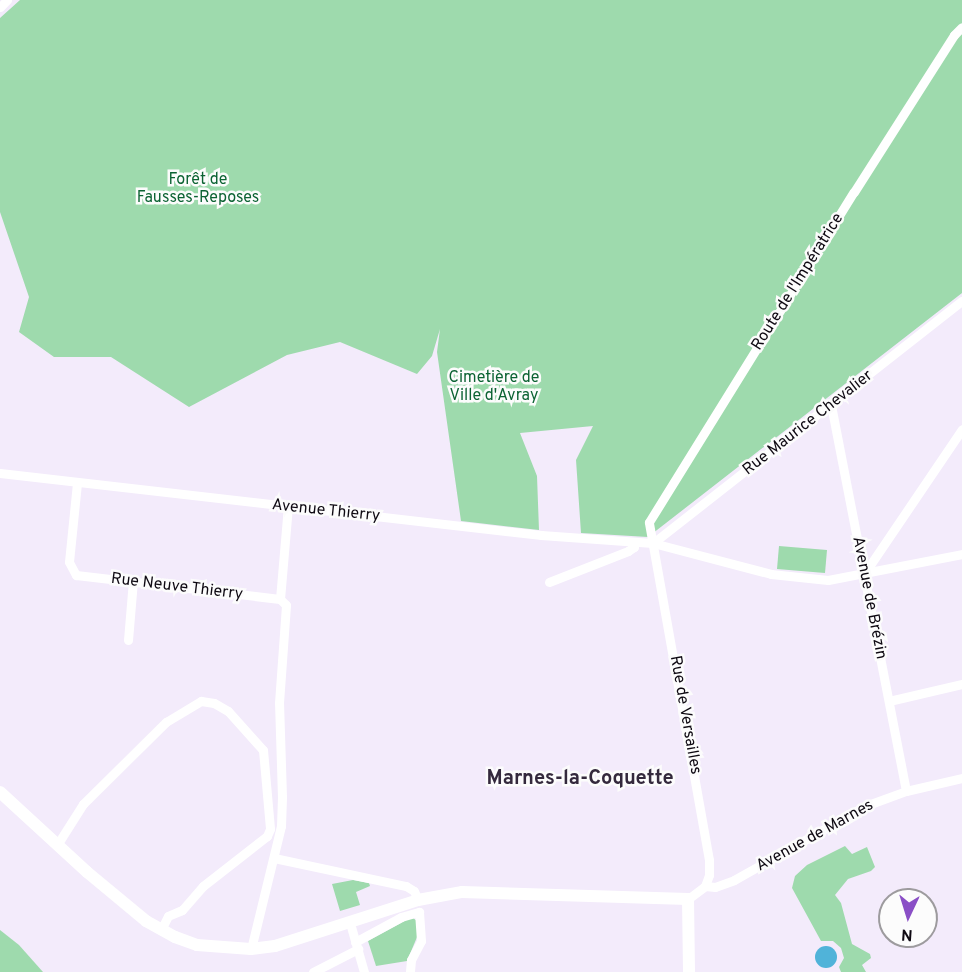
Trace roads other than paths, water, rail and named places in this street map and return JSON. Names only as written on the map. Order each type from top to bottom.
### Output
[{"type":"main road","points":[[0,792],[131,912],[166,940],[196,952],[232,954],[275,946],[462,892],[688,899],[689,972]]},
{"type":"main road","points":[[131,912],[161,930],[197,945],[251,949]]},
{"type":"street","points":[[0,7],[7,0]]},
{"type":"street","name":"Route de l'Impératrice","points":[[653,543],[649,522],[854,192],[954,35],[962,27]]},
{"type":"street","name":"Rue Maurice Chevalier","points":[[653,543],[962,300]]},
{"type":"street","name":"Avenue de Brézin","points":[[831,405],[906,790]]},
{"type":"street","points":[[864,574],[962,429]]},
{"type":"street","name":"Avenue Thierry","points":[[0,473],[541,535],[653,543],[771,574],[828,580],[962,554]]},
{"type":"street","name":"Rue Neuve Thierry","points":[[77,483],[69,562],[71,570],[76,574],[280,599]]},
{"type":"street","points":[[251,949],[274,858],[282,797],[279,703],[286,605],[280,599],[288,507]]},
{"type":"street","points":[[549,582],[628,551],[634,547],[634,542]]},
{"type":"street","name":"Rue de Versailles","points":[[653,543],[706,827],[710,869],[705,886]]},
{"type":"street","points":[[128,640],[133,581]]},
{"type":"street","points":[[889,701],[962,684]]},
{"type":"street","points":[[57,845],[83,804],[166,722],[201,701],[214,703],[228,711],[263,750],[266,760],[270,829],[267,836],[203,886],[182,910],[168,916],[161,930]]},
{"type":"street","name":"Avenue de Marnes","points":[[705,886],[716,887],[734,880],[865,806],[906,790],[962,778]]},
{"type":"street","points":[[274,858],[406,886],[414,891],[419,906],[421,941],[411,960],[410,972]]},
{"type":"street","points":[[688,899],[705,886]]},
{"type":"street","points":[[313,972],[419,906]]},
{"type":"street","points":[[350,923],[364,972]]},
{"type":"water","points":[[826,946],[834,949],[837,957],[834,965],[826,968],[818,965],[815,957],[818,949]]},
{"type":"district","name":"Marnes-la-Coquette","points":[[580,779]]},
{"type":"park label","name":"Forêt de Fausses-Reposes","points":[[198,189]]},
{"type":"park label","name":"Cimetière de Ville d'Avray","points":[[494,387]]}]
